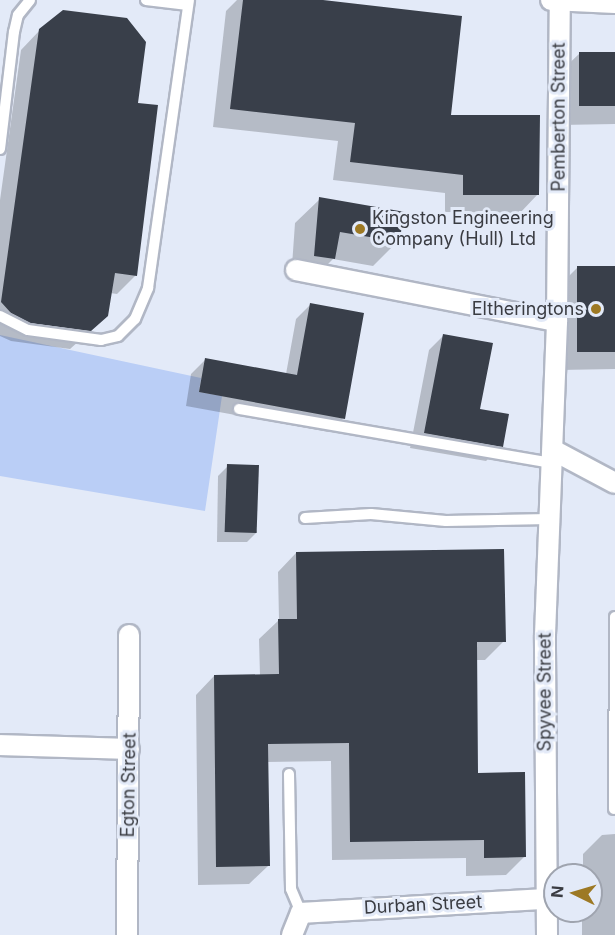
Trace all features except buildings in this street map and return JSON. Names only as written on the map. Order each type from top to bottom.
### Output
[{"type":"street","points":[[555,1],[615,3]]},
{"type":"street","name":"Pemberton Street","points":[[553,456],[557,321],[555,1]]},
{"type":"street","points":[[296,270],[557,321]]},
{"type":"street","points":[[553,456],[615,483]]},
{"type":"street","name":"Spyvee Street","points":[[546,863],[549,519],[553,456]]},
{"type":"street","name":"Egton Street","points":[[127,935],[129,636]]},
{"type":"street","points":[[0,745],[129,749]]},
{"type":"street","name":"Durban Street","points":[[302,913],[543,899]]},
{"type":"street","points":[[292,935],[302,913]]},
{"type":"lane","points":[[0,149],[14,32],[18,15],[30,0]]},
{"type":"lane","points":[[0,316],[28,330],[101,340],[118,336],[138,312],[148,288],[189,3],[146,0]]},
{"type":"lane","points":[[239,409],[553,456]]},
{"type":"lane","points":[[305,518],[371,514],[446,521],[549,519]]},
{"type":"lane","points":[[614,809],[615,617]]},
{"type":"lane","points":[[289,774],[291,889],[302,913]]},
{"type":"shaded area","points":[[0,335],[201,378],[199,392],[222,396],[205,511],[0,476]]},
{"type":"place","name":"Kingston Engineering Company (Hull) Ltd","points":[[360,229]]},
{"type":"place","name":"Eltheringtons","points":[[596,309]]}]
